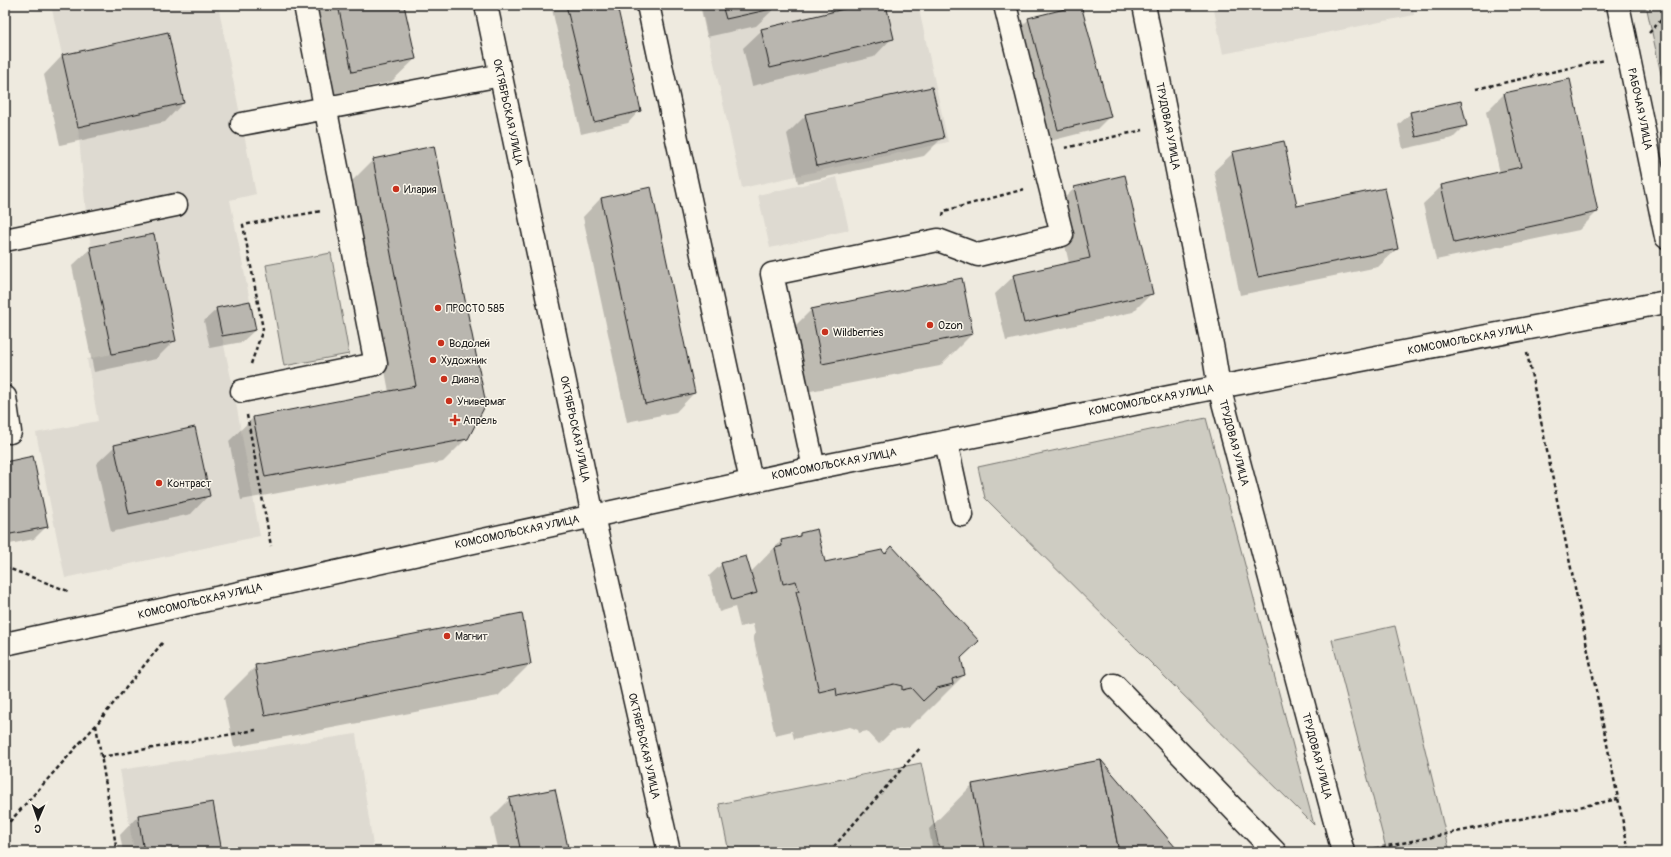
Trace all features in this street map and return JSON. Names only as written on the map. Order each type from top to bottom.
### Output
[{"type":"street","points":[[242,391],[376,364],[305,5]]},
{"type":"street","name":"ОКТЯБРЬСКАЯ УЛИЦА","points":[[486,5],[593,516],[669,852]]},
{"type":"street","points":[[648,5],[751,481]]},
{"type":"street","points":[[814,468],[772,274],[938,240],[978,255],[1062,234],[1005,5]]},
{"type":"street","name":"ТРУДОВАЯ УЛИЦА","points":[[1144,5],[1219,386],[1343,852]]},
{"type":"street","name":"РАБОЧАЯ УЛИЦА","points":[[1618,5],[1666,237]]},
{"type":"street","points":[[242,124],[501,75]]},
{"type":"street","points":[[5,240],[176,205]]},
{"type":"street","name":"КОМСОМОЛЬСКАЯ УЛИЦА","points":[[5,644],[814,468],[1219,386],[1666,302]]},
{"type":"street","points":[[5,397],[10,432]]},
{"type":"street","points":[[946,442],[962,515]]},
{"type":"street","points":[[1114,685],[1275,852]]},
{"type":"path","points":[[1476,89],[1604,60]]},
{"type":"path","points":[[1043,153],[1167,124]]},
{"type":"path","points":[[938,240],[944,211],[1050,182]]},
{"type":"path","points":[[271,546],[242,391],[262,329],[243,226],[345,206]]},
{"type":"path","points":[[1522,329],[1629,852]]},
{"type":"path","points":[[5,567],[68,591]]},
{"type":"path","points":[[5,827],[96,725],[163,642]]},
{"type":"path","points":[[96,725],[117,852]]},
{"type":"path","points":[[101,757],[256,730]]},
{"type":"path","points":[[829,852],[921,747]]},
{"type":"path","points":[[1365,851],[1618,799]]},
{"type":"shaded area","points":[[51,5],[218,5],[256,194],[230,200],[250,301],[216,308],[234,392],[260,536],[65,578],[36,433],[98,421],[87,359],[112,354],[87,224],[78,127]]},
{"type":"shaded area","points":[[701,5],[918,5],[948,142],[742,188]]},
{"type":"shaded area","points":[[1213,5],[1412,5],[1414,15],[1223,54]]},
{"type":"shaded area","points":[[1646,5],[1666,5],[1666,97]]},
{"type":"shaded area","points":[[837,177],[849,230],[770,248],[758,195]]},
{"type":"shaded area","points":[[331,253],[349,354],[284,366],[266,265]]},
{"type":"shaded area","points":[[1206,418],[1314,825],[985,498],[978,467]]},
{"type":"shaded area","points":[[1395,626],[1450,852],[1387,852],[1332,640]]},
{"type":"shaded area","points":[[356,734],[374,852],[134,852],[120,770]]},
{"type":"shaded area","points":[[921,763],[940,852],[729,852],[719,804]]},
{"type":"building","points":[[338,5],[404,5],[416,59],[352,72]]},
{"type":"building","points":[[566,5],[617,5],[641,111],[594,122]]},
{"type":"building","points":[[722,5],[775,5],[776,8],[726,19]]},
{"type":"building","points":[[852,5],[886,5],[894,39],[770,68],[761,29],[852,7]]},
{"type":"building","points":[[1081,5],[1111,117],[1058,130],[1028,18]]},
{"type":"building","points":[[168,32],[184,103],[78,127],[62,55]]},
{"type":"building","points":[[1570,79],[1598,212],[1454,243],[1441,185],[1521,167],[1504,93]]},
{"type":"building","points":[[932,87],[944,138],[817,166],[805,114]]},
{"type":"building","points":[[1461,101],[1467,126],[1416,137],[1410,112]]},
{"type":"building","points":[[1284,141],[1297,206],[1385,188],[1398,249],[1258,277],[1232,152]]},
{"type":"building","points":[[434,146],[486,404],[468,439],[265,477],[253,417],[416,386],[373,159]]},
{"type":"building","points":[[1125,175],[1153,294],[1024,323],[1013,275],[1090,258],[1074,187]]},
{"type":"building","points":[[651,187],[695,393],[645,404],[601,198]]},
{"type":"building","points":[[154,234],[176,341],[112,354],[90,247]]},
{"type":"building","points":[[962,278],[973,334],[822,364],[811,309]]},
{"type":"building","points":[[250,301],[256,330],[222,336],[216,308]]},
{"type":"building","points":[[195,427],[210,496],[129,514],[114,445]]},
{"type":"building","points":[[33,456],[48,527],[5,535],[5,462]]},
{"type":"building","points":[[817,529],[825,562],[882,550],[885,554],[892,546],[979,641],[961,658],[965,675],[952,679],[953,684],[937,688],[923,701],[911,688],[902,690],[902,686],[894,684],[837,696],[836,688],[819,692],[796,591],[799,591],[796,581],[783,584],[775,548],[782,546],[781,540],[800,536],[800,533]]},
{"type":"building","points":[[746,556],[757,593],[732,600],[721,563]]},
{"type":"building","points":[[522,613],[531,664],[265,716],[255,665]]},
{"type":"building","points":[[1101,760],[1119,852],[985,852],[972,784]]},
{"type":"building","points":[[1101,760],[1176,848],[1171,852],[1119,852]]},
{"type":"building","points":[[555,789],[569,852],[521,852],[509,798]]},
{"type":"building","points":[[213,802],[222,852],[144,852],[138,815]]},
{"type":"place","name":"Илария","points":[[396,189]]},
{"type":"place","name":"ПРОСТО 585","points":[[438,308]]},
{"type":"place","name":"Ozon","points":[[930,325]]},
{"type":"place","name":"Wildberries","points":[[825,332]]},
{"type":"place","name":"Водолей","points":[[441,343]]},
{"type":"place","name":"Художник","points":[[433,360]]},
{"type":"place","name":"Диана","points":[[444,379]]},
{"type":"place","name":"Универмаг","points":[[449,401]]},
{"type":"place","name":"Апрель","points":[[455,420]]},
{"type":"place","name":"Контраст","points":[[159,483]]},
{"type":"place","name":"Магнит","points":[[447,636]]}]
